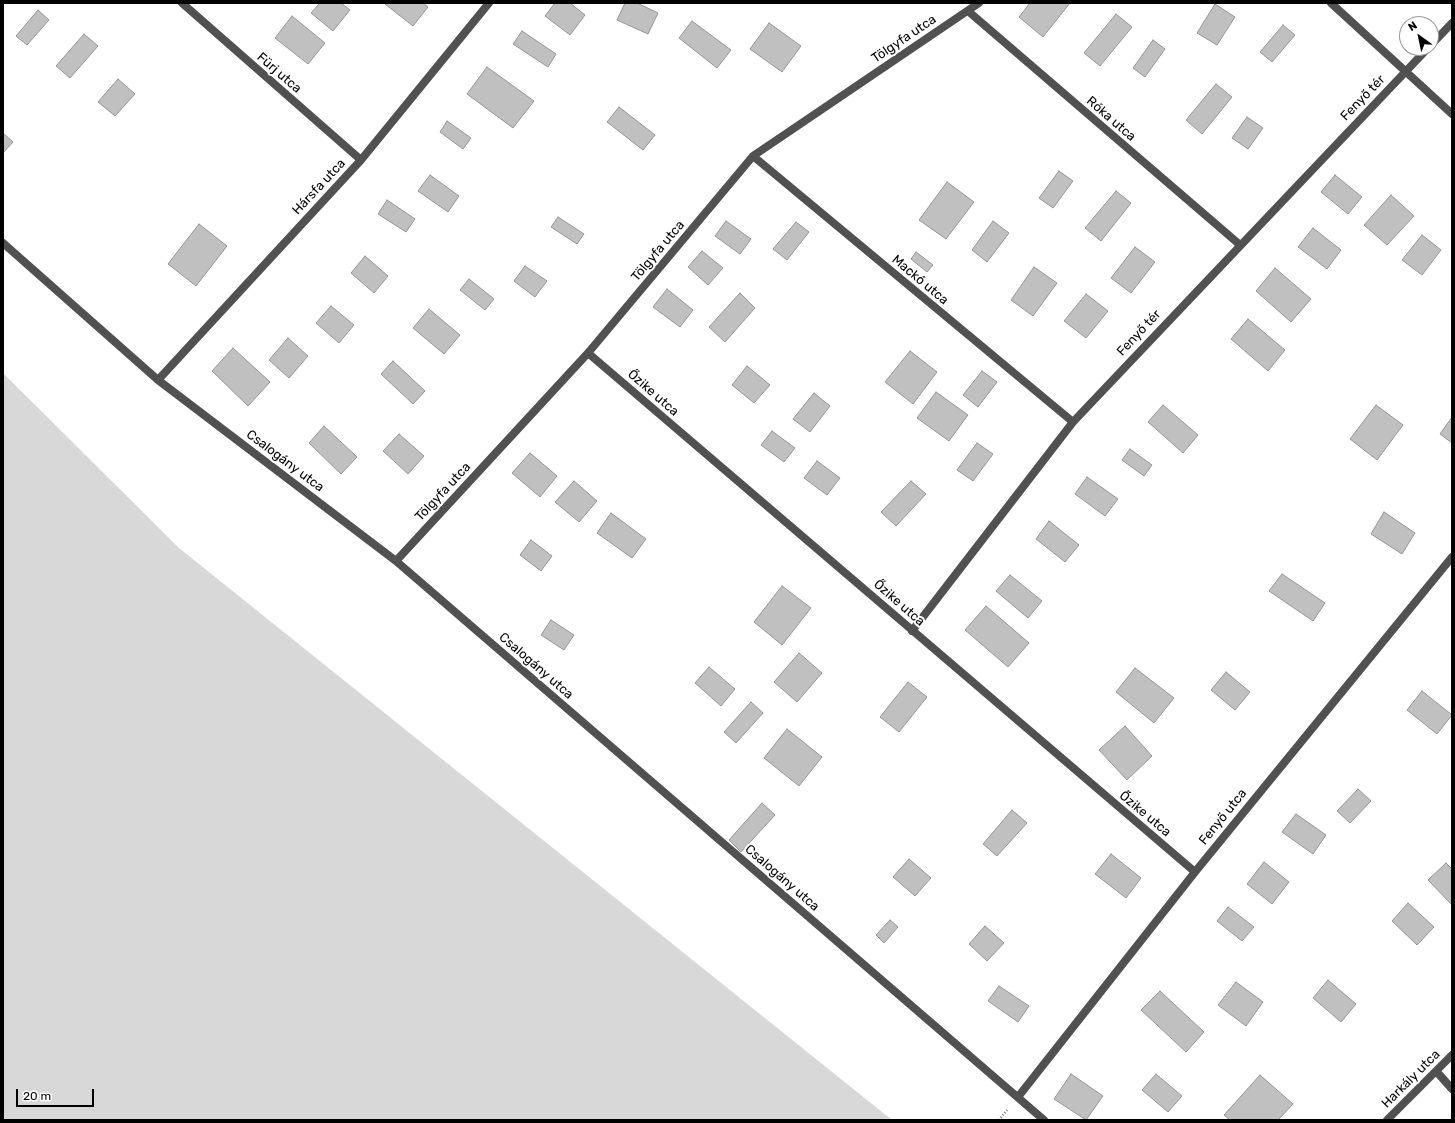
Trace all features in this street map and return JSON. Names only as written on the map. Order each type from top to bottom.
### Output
[{"type":"street","name":"Fürj utca","points":[[182,3],[361,160]]},
{"type":"street","name":"Hársfa utca","points":[[158,380],[361,160],[489,3]]},
{"type":"street","name":"Tölgyfa utca","points":[[396,561],[588,353],[753,156],[979,3]]},
{"type":"street","points":[[1331,3],[1406,70],[1452,114]]},
{"type":"street","name":"Róka utca","points":[[968,11],[1239,244]]},
{"type":"street","points":[[1439,37],[1452,23]]},
{"type":"street","name":"Fenyő tér","points":[[912,631],[1072,422],[1239,244],[1420,56]]},
{"type":"street","name":"Mackó utca","points":[[753,156],[1072,422]]},
{"type":"street","name":"Csalogány utca","points":[[3,243],[158,380],[396,561],[1044,1120]]},
{"type":"street","name":"Őzike utca","points":[[588,353],[1195,872]]},
{"type":"street","name":"Fenyő utca","points":[[1018,1097],[1195,872],[1452,557]]},
{"type":"street","name":"Harkály utca","points":[[1387,1120],[1437,1072],[1452,1055]]},
{"type":"street","points":[[1437,1072],[1452,1089]]},
{"type":"shaded area","points":[[3,373],[179,548],[892,1120],[3,1120]]},
{"type":"building","points":[[320,3],[341,3],[350,10],[333,31],[311,13]]},
{"type":"building","points":[[423,3],[428,7],[413,26],[385,4]]},
{"type":"building","points":[[555,3],[570,3],[585,15],[570,35],[545,16]]},
{"type":"building","points":[[625,3],[637,3],[658,13],[648,34],[617,20]]},
{"type":"building","points":[[1030,3],[1070,3],[1043,37],[1019,17]]},
{"type":"building","points":[[1215,4],[1235,17],[1217,45],[1197,33]]},
{"type":"building","points":[[38,10],[49,20],[27,45],[16,36]]},
{"type":"building","points":[[1116,14],[1132,27],[1100,66],[1084,53]]},
{"type":"building","points":[[292,16],[325,43],[308,64],[275,38]]},
{"type":"building","points":[[692,21],[731,50],[717,68],[679,38]]},
{"type":"building","points":[[769,23],[801,46],[782,72],[750,49]]},
{"type":"building","points":[[1283,25],[1295,35],[1272,62],[1260,52]]},
{"type":"building","points":[[522,31],[556,54],[548,67],[513,44]]},
{"type":"building","points":[[84,34],[98,46],[70,78],[56,66]]},
{"type":"building","points":[[1153,40],[1165,49],[1145,77],[1133,68]]},
{"type":"building","points":[[487,67],[534,101],[513,128],[467,94]]},
{"type":"building","points":[[118,79],[135,94],[115,116],[98,102]]},
{"type":"building","points":[[1216,84],[1232,97],[1202,134],[1186,120]]},
{"type":"building","points":[[619,107],[655,135],[643,150],[607,122]]},
{"type":"building","points":[[1247,117],[1263,128],[1248,149],[1232,138]]},
{"type":"building","points":[[447,121],[471,138],[463,149],[440,132]]},
{"type":"building","points":[[3,133],[13,142],[3,153]]},
{"type":"building","points":[[1059,171],[1073,181],[1053,208],[1039,198]]},
{"type":"building","points":[[430,175],[459,196],[448,212],[418,191]]},
{"type":"building","points":[[1335,175],[1362,197],[1348,214],[1321,192]]},
{"type":"building","points":[[947,182],[974,202],[946,239],[919,220]]},
{"type":"building","points":[[1116,191],[1131,203],[1101,241],[1085,228]]},
{"type":"building","points":[[1391,195],[1414,216],[1387,245],[1364,225]]},
{"type":"building","points":[[387,200],[415,219],[406,232],[378,214]]},
{"type":"building","points":[[558,217],[584,234],[577,244],[551,227]]},
{"type":"building","points":[[726,221],[751,239],[740,254],[715,236]]},
{"type":"building","points":[[993,221],[1009,233],[987,262],[972,250]]},
{"type":"building","points":[[796,222],[809,232],[787,260],[773,249]]},
{"type":"building","points":[[199,224],[227,246],[196,286],[168,264]]},
{"type":"building","points":[[1313,228],[1341,250],[1327,269],[1298,247]]},
{"type":"building","points":[[1422,235],[1441,250],[1422,275],[1402,260]]},
{"type":"building","points":[[1135,247],[1155,262],[1131,293],[1111,278]]},
{"type":"building","points":[[702,251],[723,268],[708,285],[688,267]]},
{"type":"building","points":[[916,252],[933,265],[927,272],[911,259]]},
{"type":"building","points":[[365,256],[388,276],[374,293],[351,273]]},
{"type":"building","points":[[525,266],[547,281],[535,297],[514,281]]},
{"type":"building","points":[[1034,267],[1057,283],[1033,316],[1011,300]]},
{"type":"building","points":[[1275,268],[1311,299],[1291,322],[1256,291]]},
{"type":"building","points":[[469,279],[494,299],[485,310],[460,290]]},
{"type":"building","points":[[667,289],[693,310],[680,327],[653,307]]},
{"type":"building","points":[[740,293],[755,308],[725,342],[709,327]]},
{"type":"building","points":[[1086,294],[1108,311],[1086,338],[1064,321]]},
{"type":"building","points":[[331,306],[354,325],[339,343],[316,323]]},
{"type":"building","points":[[429,309],[460,335],[444,354],[413,328]]},
{"type":"building","points":[[1248,319],[1285,350],[1268,371],[1231,339]]},
{"type":"building","points":[[288,338],[308,356],[289,378],[269,360]]},
{"type":"building","points":[[233,348],[270,382],[248,406],[212,371]]},
{"type":"building","points":[[910,351],[937,372],[913,404],[885,382]]},
{"type":"building","points":[[393,361],[425,391],[413,404],[381,374]]},
{"type":"building","points":[[747,366],[770,385],[754,403],[732,385]]},
{"type":"building","points":[[982,371],[997,382],[978,407],[963,395]]},
{"type":"building","points":[[936,392],[968,415],[949,441],[917,418]]},
{"type":"building","points":[[814,393],[830,406],[810,432],[793,419]]},
{"type":"building","points":[[1163,405],[1198,435],[1183,453],[1148,422]]},
{"type":"building","points":[[1376,405],[1403,425],[1377,460],[1350,439]]},
{"type":"building","points":[[1452,417],[1452,443],[1440,434]]},
{"type":"building","points":[[324,426],[357,457],[341,474],[309,443]]},
{"type":"building","points":[[772,431],[795,448],[784,462],[761,445]]},
{"type":"building","points":[[399,434],[424,456],[408,474],[383,451]]},
{"type":"building","points":[[977,443],[993,454],[973,481],[957,470]]},
{"type":"building","points":[[1130,449],[1152,465],[1144,476],[1122,460]]},
{"type":"building","points":[[530,453],[557,476],[540,497],[512,473]]},
{"type":"building","points":[[817,461],[840,478],[827,495],[804,478]]},
{"type":"building","points":[[1087,477],[1118,499],[1105,516],[1075,494]]},
{"type":"building","points":[[574,481],[597,501],[579,522],[555,502]]},
{"type":"building","points":[[911,481],[926,494],[896,526],[881,512]]},
{"type":"building","points":[[1384,512],[1415,533],[1402,554],[1371,534]]},
{"type":"building","points":[[611,513],[646,539],[632,558],[597,533]]},
{"type":"building","points":[[1049,521],[1079,545],[1065,562],[1036,539]]},
{"type":"building","points":[[531,540],[552,556],[541,571],[520,555]]},
{"type":"building","points":[[1282,574],[1325,603],[1313,621],[1269,591]]},
{"type":"building","points":[[1010,575],[1042,601],[1028,618],[996,591]]},
{"type":"building","points":[[782,586],[811,608],[782,645],[754,622]]},
{"type":"building","points":[[986,606],[1029,643],[1008,667],[965,630]]},
{"type":"building","points":[[551,620],[574,635],[564,650],[541,635]]},
{"type":"building","points":[[799,653],[822,673],[797,702],[774,682]]},
{"type":"building","points":[[709,667],[735,689],[721,706],[695,683]]},
{"type":"building","points":[[1135,668],[1174,698],[1154,723],[1116,692]]},
{"type":"building","points":[[1226,672],[1250,692],[1235,710],[1211,690]]},
{"type":"building","points":[[908,682],[927,697],[899,732],[880,717]]},
{"type":"building","points":[[1422,691],[1452,715],[1437,734],[1407,710]]},
{"type":"building","points":[[751,702],[763,713],[736,743],[724,732]]},
{"type":"building","points":[[1125,726],[1152,756],[1127,780],[1099,750]]},
{"type":"building","points":[[787,729],[822,757],[799,786],[764,758]]},
{"type":"building","points":[[1358,789],[1371,801],[1350,823],[1337,811]]},
{"type":"building","points":[[762,803],[775,815],[741,852],[729,840]]},
{"type":"building","points":[[1012,810],[1027,823],[997,856],[983,844]]},
{"type":"building","points":[[1296,814],[1326,835],[1313,854],[1282,832]]},
{"type":"building","points":[[1111,854],[1141,878],[1126,898],[1095,874]]},
{"type":"building","points":[[909,859],[931,878],[915,896],[893,877]]},
{"type":"building","points":[[1264,862],[1289,882],[1272,904],[1247,884]]},
{"type":"building","points":[[1446,863],[1452,869],[1452,905],[1428,880]]},
{"type":"building","points":[[1408,903],[1434,927],[1417,945],[1392,921]]},
{"type":"building","points":[[1228,907],[1254,927],[1242,941],[1217,921]]},
{"type":"building","points":[[890,920],[898,927],[884,943],[876,935]]},
{"type":"building","points":[[985,926],[1004,943],[987,961],[969,944]]},
{"type":"building","points":[[1328,980],[1356,1004],[1341,1022],[1313,998]]},
{"type":"building","points":[[1236,982],[1263,1002],[1246,1026],[1218,1005]]},
{"type":"building","points":[[999,986],[1029,1006],[1018,1022],[988,1001]]},
{"type":"building","points":[[1160,991],[1204,1032],[1186,1052],[1141,1010]]},
{"type":"building","points":[[1071,1074],[1103,1096],[1086,1120],[1054,1099]]},
{"type":"building","points":[[1156,1074],[1182,1096],[1168,1112],[1142,1090]]},
{"type":"building","points":[[1260,1075],[1293,1104],[1278,1120],[1230,1120],[1224,1115]]}]
